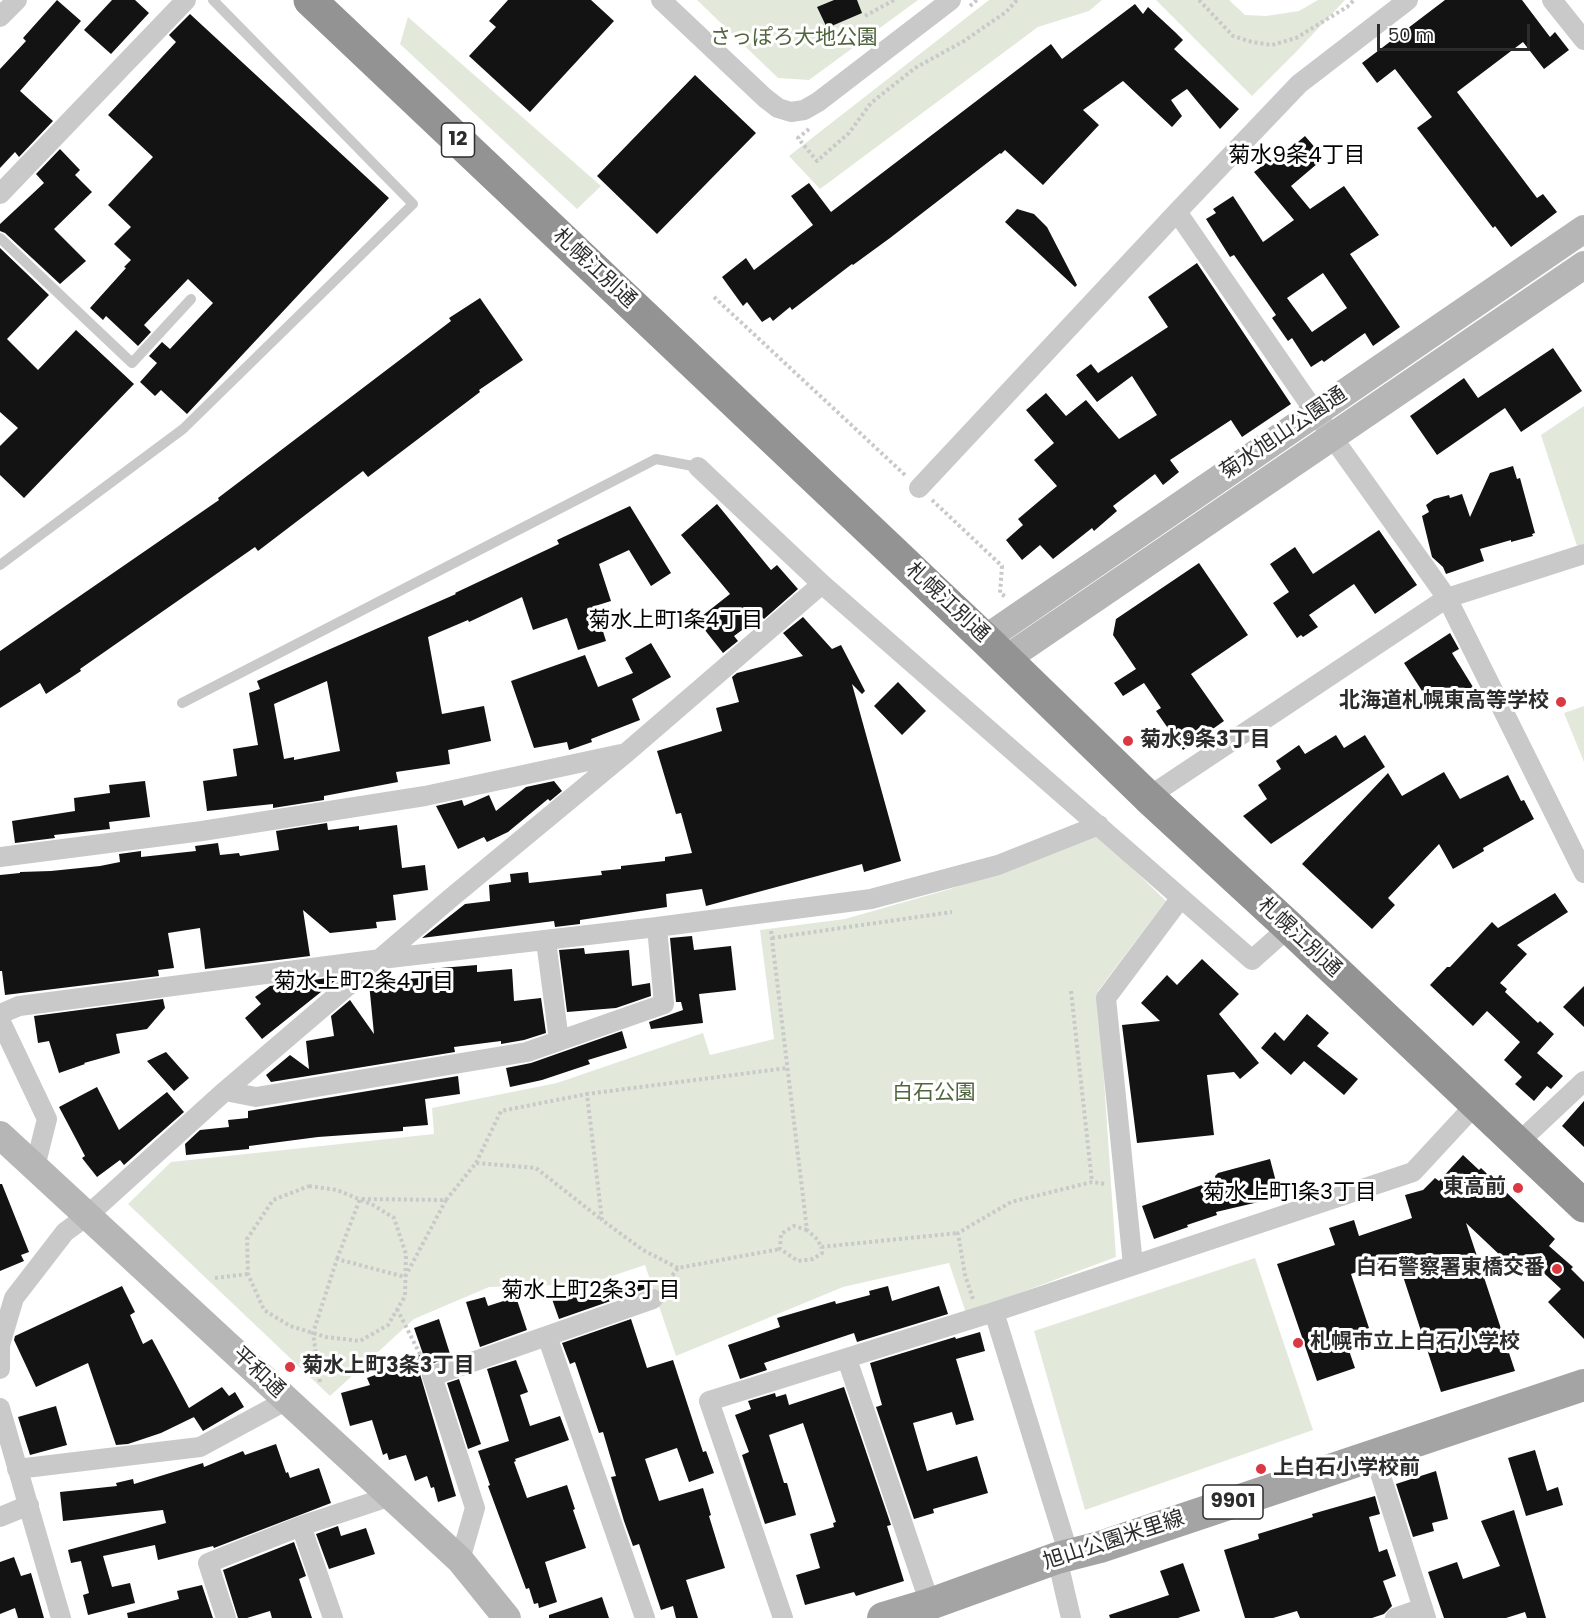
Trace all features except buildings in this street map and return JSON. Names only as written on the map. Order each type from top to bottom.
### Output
[{"type":"highway","name":"札幌江別通","points":[[310,0],[995,649],[1148,798],[1289,927],[1584,1206]]},
{"type":"main road","name":"旭山公園米里線","points":[[883,1618],[930,1604],[1063,1556],[1100,1548],[1584,1385]]},
{"type":"street","points":[[0,17],[16,0]]},
{"type":"street","points":[[0,194],[186,0]]},
{"type":"street","points":[[661,0],[765,98],[778,108],[791,112],[804,110],[818,102],[951,0]]},
{"type":"street","points":[[919,488],[1299,84],[1408,0]]},
{"type":"street","points":[[1552,0],[1584,40]]},
{"type":"street","points":[[1177,212],[1447,598],[1584,873]]},
{"type":"street","name":"菊水旭山公園通","points":[[995,649],[1316,412],[1584,229]]},
{"type":"street","name":"菊水旭山公園通","points":[[995,649],[1333,438],[1584,265]]},
{"type":"street","points":[[698,467],[822,584],[1252,960],[1289,927]]},
{"type":"street","points":[[1148,798],[1447,598],[1584,554]]},
{"type":"street","points":[[0,1369],[0,1345],[14,1298],[65,1232],[87,1216],[225,1091],[461,889],[626,753],[822,584]]},
{"type":"street","points":[[0,857],[201,831],[413,798],[626,753]]},
{"type":"street","points":[[0,1014],[19,1006],[381,959],[657,927],[883,896],[998,865],[1099,825]]},
{"type":"street","points":[[1133,1265],[1106,998],[1180,899]]},
{"type":"street","points":[[225,1091],[256,1097],[527,1052],[664,1004],[657,927]]},
{"type":"street","points":[[546,941],[560,1041]]},
{"type":"street","points":[[0,1020],[47,1119],[35,1167]]},
{"type":"street","points":[[1517,1144],[1584,1081]]},
{"type":"street","points":[[783,1618],[709,1401],[987,1314],[1413,1172],[1476,1104]]},
{"type":"street","name":"平和通","points":[[0,1135],[460,1560],[507,1618]]},
{"type":"street","points":[[460,1560],[475,1508],[432,1376],[653,1299]]},
{"type":"street","points":[[987,1314],[1063,1556],[1071,1618]]},
{"type":"street","points":[[547,1336],[645,1618]]},
{"type":"street","points":[[847,1359],[930,1604]]},
{"type":"street","points":[[17,1469],[200,1447],[287,1400]]},
{"type":"street","points":[[0,1408],[61,1618]]},
{"type":"street","points":[[1374,1454],[1424,1613],[1395,1618]]},
{"type":"street","points":[[226,1618],[208,1563],[301,1526],[391,1496]]},
{"type":"street","points":[[0,1517],[29,1505]]},
{"type":"street","points":[[301,1526],[333,1618]]},
{"type":"lane","points":[[0,565],[183,429],[413,204],[213,0]]},
{"type":"lane","points":[[0,238],[132,363],[191,299]]},
{"type":"lane","points":[[182,704],[656,459],[698,467]]},
{"type":"path","points":[[865,16],[894,0]]},
{"type":"path","points":[[803,144],[817,161],[849,133],[871,103],[915,68],[964,41],[1006,12],[1017,0]]},
{"type":"path","points":[[1199,0],[1233,36],[1272,45],[1296,38],[1332,17],[1354,0]]},
{"type":"path","points":[[714,297],[1002,566]]},
{"type":"path","points":[[769,912],[807,1230]]},
{"type":"path","points":[[772,938],[952,912]]},
{"type":"path","points":[[1071,991],[1092,1182]]},
{"type":"path","points":[[405,1277],[446,1200],[476,1163],[501,1112],[587,1094],[788,1068]]},
{"type":"path","points":[[587,1094],[602,1220]]},
{"type":"path","points":[[476,1163],[536,1168],[643,1250],[678,1268],[780,1249],[798,1261],[813,1259],[822,1253],[818,1240],[807,1230],[794,1226],[781,1234],[780,1249]]},
{"type":"path","points":[[821,1247],[958,1233],[1011,1202],[1092,1182],[1125,1185]]},
{"type":"path","points":[[309,1186],[337,1190],[360,1199],[394,1218],[406,1254],[405,1296],[388,1325],[360,1341],[326,1337],[291,1326],[264,1310],[248,1274],[247,1239],[273,1200],[309,1186]]},
{"type":"path","points":[[360,1199],[446,1200]]},
{"type":"path","points":[[321,1382],[313,1333],[337,1259],[360,1199]]},
{"type":"path","points":[[958,1233],[965,1275],[987,1314]]},
{"type":"path","points":[[337,1259],[405,1277]]},
{"type":"path","points":[[653,1299],[678,1268]]},
{"type":"path","points":[[215,1278],[248,1274]]},
{"type":"path","points":[[397,1310],[432,1376]]},
{"type":"green space","name":"さっぽろ大地公園","points":[[697,0],[918,0],[809,80],[778,78]]},
{"type":"green space","points":[[989,0],[1102,0],[1089,11],[1038,27],[820,189],[789,156]]},
{"type":"green space","points":[[1156,0],[1229,0],[1245,15],[1266,16],[1299,11],[1318,0],[1345,0],[1252,96]]},
{"type":"green space","points":[[408,17],[601,186],[577,209],[400,44]]},
{"type":"green space","points":[[1584,406],[1584,544],[1577,546],[1541,435]]},
{"type":"green space","points":[[1584,706],[1584,762],[1564,713]]},
{"type":"green space","name":"白石公園","points":[[1098,835],[1166,901],[1098,991],[1116,1257],[966,1313],[949,1263],[843,1287],[676,1356],[645,1265],[588,1284],[489,1287],[414,1319],[330,1396],[128,1204],[171,1162],[434,1134],[432,1108],[557,1083],[703,1033],[710,1055],[774,1039],[760,930],[845,919],[950,889]]},
{"type":"green space","points":[[1255,1258],[1313,1430],[1085,1510],[1034,1331]]},
{"type":"place","name":"北海道札幌東高等学校","points":[[1561,702]]},
{"type":"place","name":"菊水9条3丁目","points":[[1128,741]]},
{"type":"place","name":"東高前","points":[[1518,1188]]},
{"type":"place","name":"白石警察署東橋交番","points":[[1557,1269]]},
{"type":"place","name":"札幌市立上白石小学校","points":[[1298,1343]]},
{"type":"place","name":"菊水上町3条3丁目","points":[[290,1367]]},
{"type":"place","name":"上白石小学校前","points":[[1261,1469]]},
{"type":"district","name":"菊水9条4丁目","points":[[1297,156]]},
{"type":"district","name":"菊水上町1条4丁目","points":[[676,621]]},
{"type":"district","name":"菊水上町2条4丁目","points":[[364,982]]},
{"type":"district","name":"菊水上町1条3丁目","points":[[1290,1193]]},
{"type":"district","name":"菊水上町2条3丁目","points":[[591,1291]]}]
